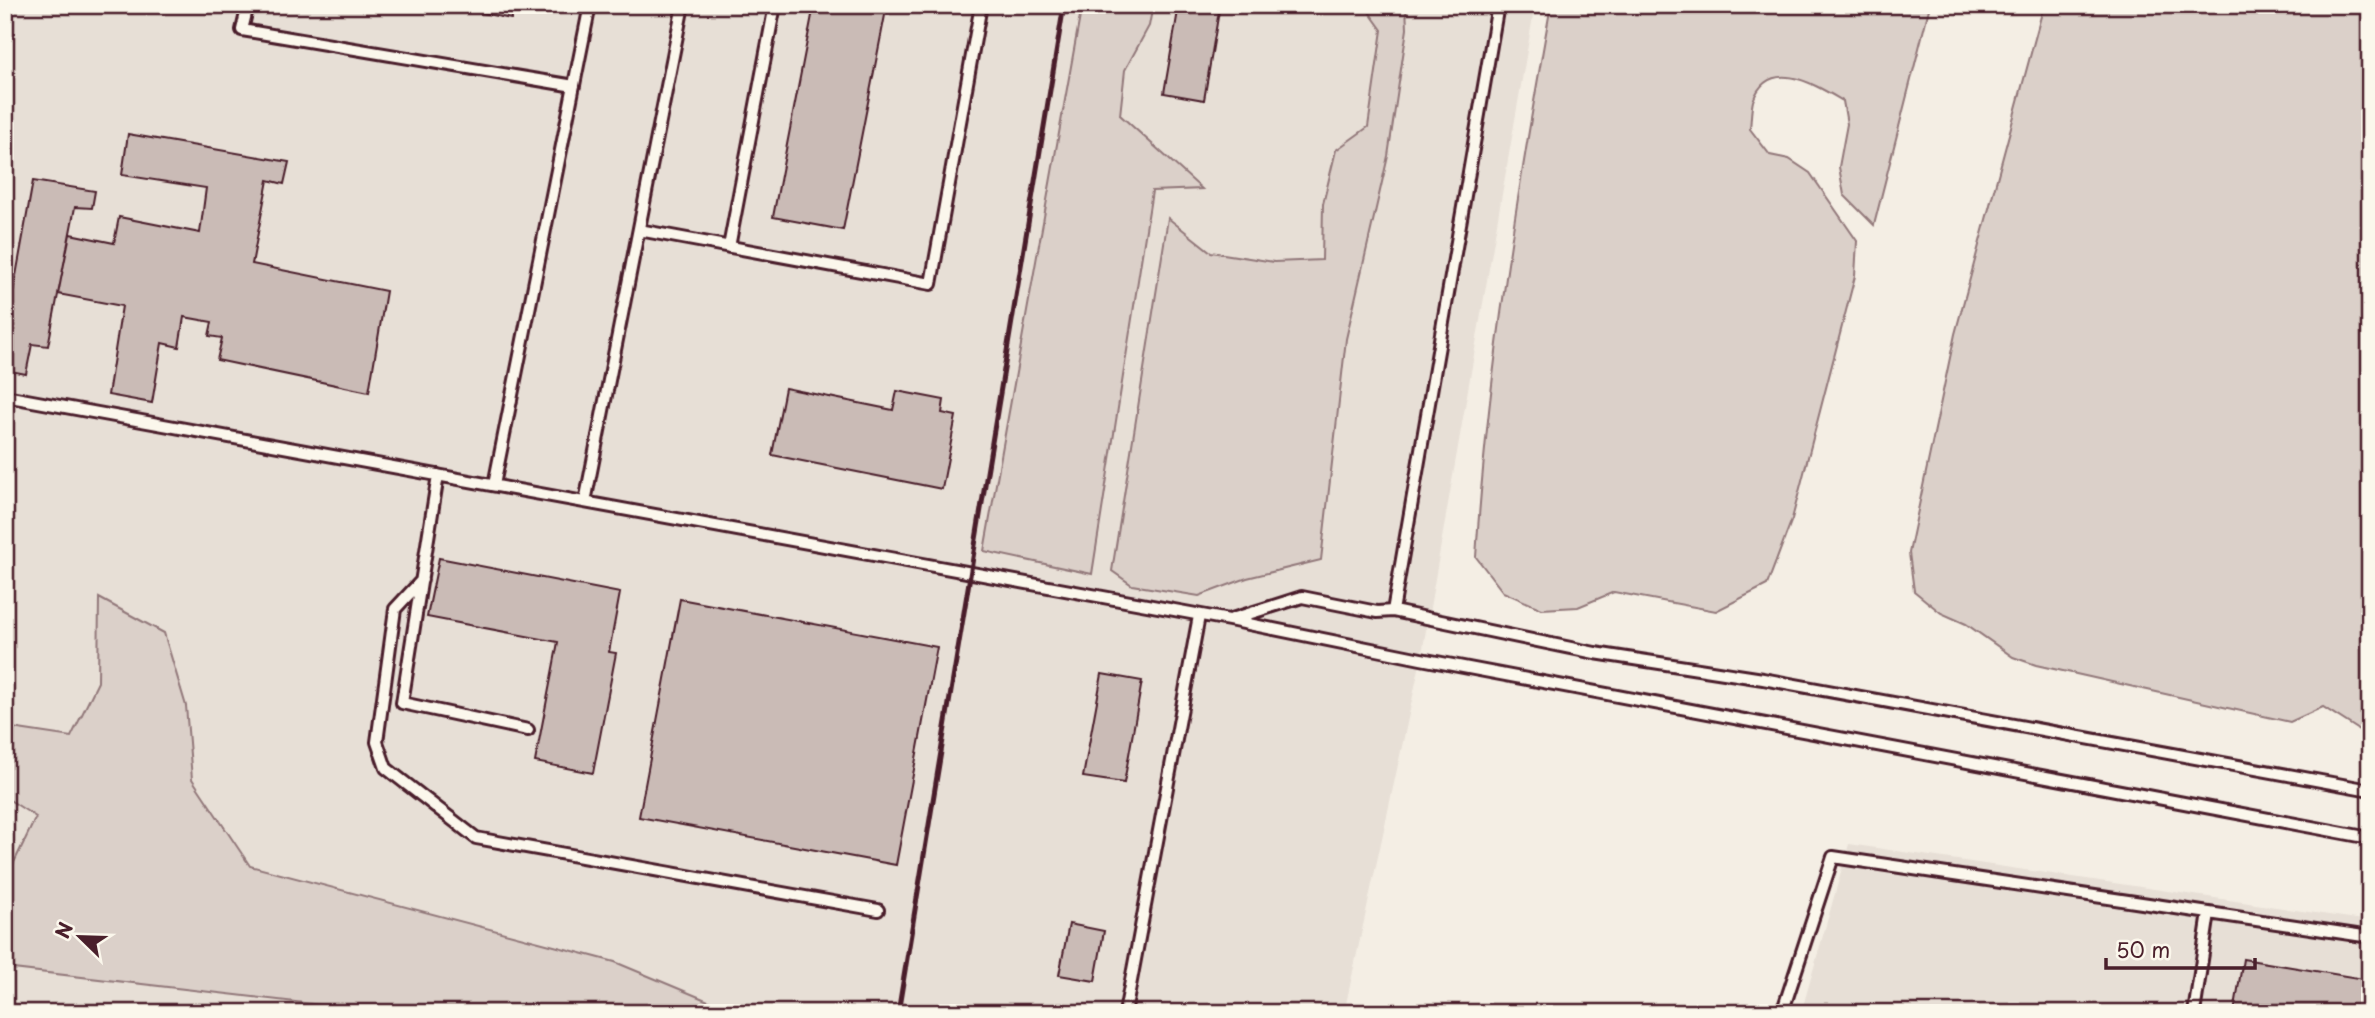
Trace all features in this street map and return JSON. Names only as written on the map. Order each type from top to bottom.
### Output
[{"type":"lane","points":[[248,5],[243,30],[574,86]]},
{"type":"lane","points":[[494,485],[590,5]]},
{"type":"lane","points":[[584,502],[683,5]]},
{"type":"lane","points":[[729,247],[775,5]]},
{"type":"lane","points":[[639,230],[931,284],[981,5]]},
{"type":"lane","points":[[1393,611],[1498,5]]},
{"type":"lane","points":[[5,396],[1229,620],[1421,659],[2370,838]]},
{"type":"lane","points":[[438,475],[402,703],[528,730]]},
{"type":"lane","points":[[422,580],[395,609],[377,742],[386,768],[476,838],[878,910]]},
{"type":"lane","points":[[1229,620],[1302,597],[1377,612],[1393,611],[1595,653],[1763,679],[2370,790]]},
{"type":"lane","points":[[1125,1013],[1199,616]]},
{"type":"lane","points":[[1782,1013],[1833,857],[2370,937]]},
{"type":"lane","points":[[2194,1013],[2209,914]]},
{"type":"shaded area","points":[[5,5],[1535,5],[1421,659],[1344,1013],[5,1013]]},
{"type":"shaded area","points":[[1082,5],[1153,5],[1149,26],[1125,70],[1120,115],[1202,189],[1152,191],[1092,574],[984,551]]},
{"type":"shaded area","points":[[1364,5],[1406,5],[1407,29],[1388,156],[1346,339],[1321,560],[1247,578],[1199,596],[1132,585],[1112,571],[1168,218],[1211,252],[1274,262],[1322,260],[1323,204],[1336,150],[1368,127],[1382,30]]},
{"type":"shaded area","points":[[1551,5],[1930,5],[1874,225],[1844,195],[1839,167],[1847,124],[1843,101],[1807,82],[1782,77],[1770,79],[1760,87],[1753,101],[1750,129],[1770,155],[1789,159],[1810,173],[1857,241],[1855,276],[1792,519],[1767,585],[1716,611],[1614,592],[1578,607],[1542,609],[1503,592],[1476,557],[1496,349]]},
{"type":"shaded area","points":[[2044,5],[2370,5],[2370,737],[2323,707],[2290,722],[2036,665],[2013,657],[1966,624],[1941,613],[1914,591],[1909,553],[1955,334]]},
{"type":"shaded area","points":[[99,598],[164,633],[186,706],[192,779],[250,866],[615,962],[737,1013],[390,1013],[5,968],[5,881],[36,817],[5,797],[5,727],[71,737],[98,682]]},
{"type":"shaded area","points":[[1849,844],[2370,921],[2370,1013],[1801,1013]]},
{"type":"building","points":[[444,5],[513,5],[511,19]]},
{"type":"building","points":[[814,5],[887,5],[843,230],[773,217]]},
{"type":"building","points":[[1179,5],[1220,5],[1204,100],[1164,93]]},
{"type":"building","points":[[128,134],[289,162],[284,184],[268,180],[252,264],[386,291],[369,392],[217,360],[222,338],[209,336],[212,322],[184,317],[179,347],[162,343],[152,403],[108,395],[122,306],[58,294],[70,234],[114,243],[119,217],[200,233],[206,188],[122,175]]},
{"type":"building","points":[[33,181],[95,191],[92,208],[75,207],[48,346],[32,344],[26,374],[5,370],[5,337]]},
{"type":"building","points":[[785,388],[893,410],[897,391],[944,400],[942,413],[956,416],[942,489],[772,455]]},
{"type":"building","points":[[439,558],[620,593],[609,652],[616,653],[593,773],[535,762],[558,642],[427,617]]},
{"type":"building","points":[[680,599],[937,647],[896,865],[639,817]]},
{"type":"building","points":[[1102,674],[1142,681],[1124,783],[1083,777]]},
{"type":"building","points":[[1069,924],[1104,931],[1095,981],[1059,975]]},
{"type":"building","points":[[2243,959],[2370,980],[2370,1013],[2234,1013]]},
{"type":"railway","points":[[898,1013],[1064,5]]}]
